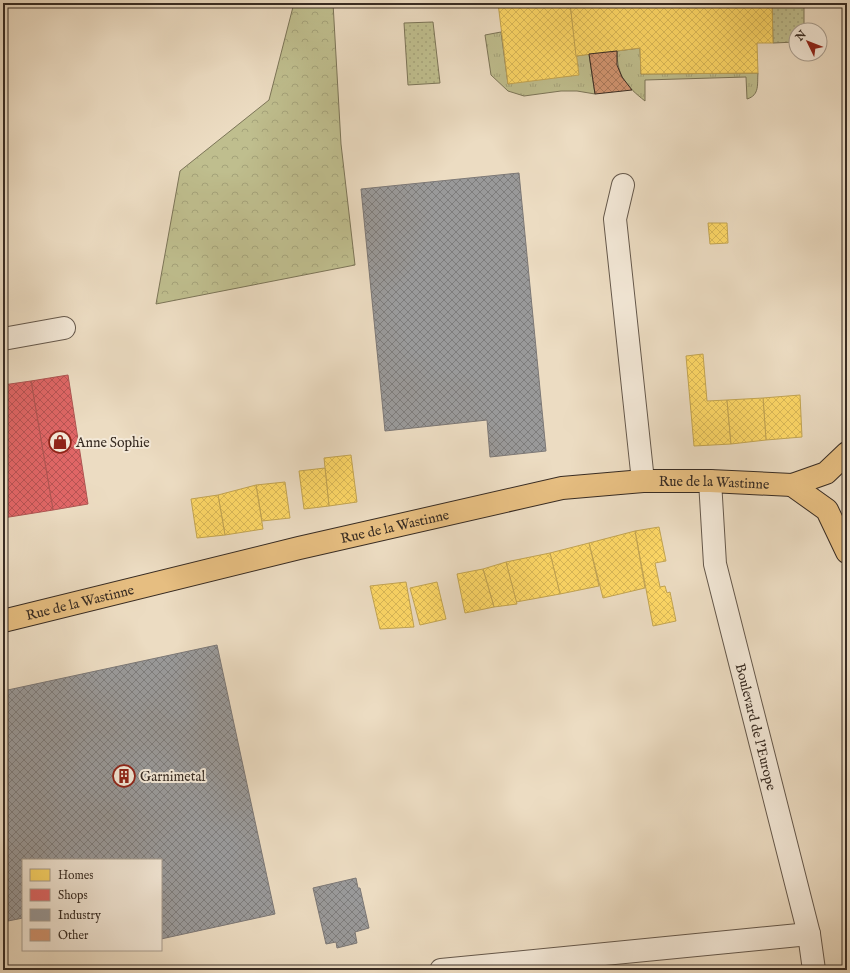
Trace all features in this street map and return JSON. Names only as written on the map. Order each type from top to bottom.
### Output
[{"type":"main road","name":"Rue de la Wastinne","points":[[3,620],[299,548],[554,490],[643,481],[710,481],[792,485],[826,473],[847,453]]},
{"type":"main road","points":[[792,485],[827,510],[847,552]]},
{"type":"street","points":[[623,185],[614,219],[643,481]]},
{"type":"street","points":[[3,339],[64,328]]},
{"type":"street","name":"Boulevard de l'Europe","points":[[710,481],[715,564],[809,934],[814,970]]},
{"type":"street","points":[[441,970],[809,934]]},
{"type":"green space","points":[[294,3],[333,3],[341,144],[355,265],[156,304],[180,171],[269,100]]},
{"type":"green space","points":[[772,3],[804,3],[804,22],[788,22],[788,42],[773,43]]},
{"type":"green space","points":[[433,22],[440,83],[408,85],[404,23]]},
{"type":"green space","points":[[501,32],[508,84],[576,56],[589,54],[595,94],[577,91],[561,91],[524,96],[508,91],[491,75],[485,35]]},
{"type":"green space","points":[[640,48],[641,74],[758,73],[758,85],[756,92],[747,99],[746,77],[645,80],[645,101],[624,80],[617,60],[617,51]]},
{"type":"building: Homes","points":[[498,3],[570,3],[579,75],[508,84]]},
{"type":"building: Homes","points":[[570,3],[772,3],[773,43],[757,43],[758,73],[641,74],[640,48],[576,56]]},
{"type":"building: Homes","points":[[708,223],[727,223],[728,243],[710,244]]},
{"type":"building: Homes","points":[[703,354],[707,401],[727,400],[731,444],[694,446],[686,356]]},
{"type":"building: Homes","points":[[800,395],[802,437],[766,440],[763,398]]},
{"type":"building: Homes","points":[[763,398],[766,440],[731,444],[727,400]]},
{"type":"building: Homes","points":[[351,455],[357,502],[329,506],[324,458]]},
{"type":"building: Homes","points":[[325,468],[329,506],[304,509],[299,471]]},
{"type":"building: Homes","points":[[285,482],[290,518],[262,521],[256,485]]},
{"type":"building: Homes","points":[[256,485],[263,529],[225,535],[218,495]]},
{"type":"building: Homes","points":[[218,495],[225,535],[197,538],[191,499]]},
{"type":"building: Homes","points":[[659,527],[666,561],[655,563],[660,587],[665,586],[667,593],[670,592],[676,621],[653,626],[635,531]]},
{"type":"building: Homes","points":[[635,531],[645,588],[603,598],[589,543]]},
{"type":"building: Homes","points":[[589,543],[599,586],[560,594],[550,553]]},
{"type":"building: Homes","points":[[550,553],[560,594],[516,602],[506,562]]},
{"type":"building: Homes","points":[[506,562],[517,604],[494,607],[483,569]]},
{"type":"building: Homes","points":[[483,569],[494,607],[465,613],[457,574]]},
{"type":"building: Homes","points":[[406,582],[414,627],[380,629],[370,586]]},
{"type":"building: Homes","points":[[437,582],[446,619],[420,625],[410,588]]},
{"type":"building: Shops","name":"Anne Sophie","points":[[68,375],[88,504],[53,510],[31,381]]},
{"type":"building: Shops","points":[[31,381],[53,510],[3,518],[3,385]]},
{"type":"building: Industry","points":[[519,173],[546,451],[490,457],[487,420],[385,431],[361,189]]},
{"type":"building: Industry","name":"Garnimetal","points":[[217,645],[275,914],[162,939],[162,859],[22,859],[22,918],[3,922],[3,691]]},
{"type":"building: Industry","points":[[356,878],[358,888],[360,888],[369,928],[355,932],[357,943],[337,948],[336,942],[326,944],[313,888]]},
{"type":"building: Other","points":[[617,51],[617,65],[622,77],[632,90],[595,94],[589,54]]},
{"type":"place","name":"Anne Sophie","points":[[60,442]]},
{"type":"place","name":"Garnimetal","points":[[124,776]]}]
